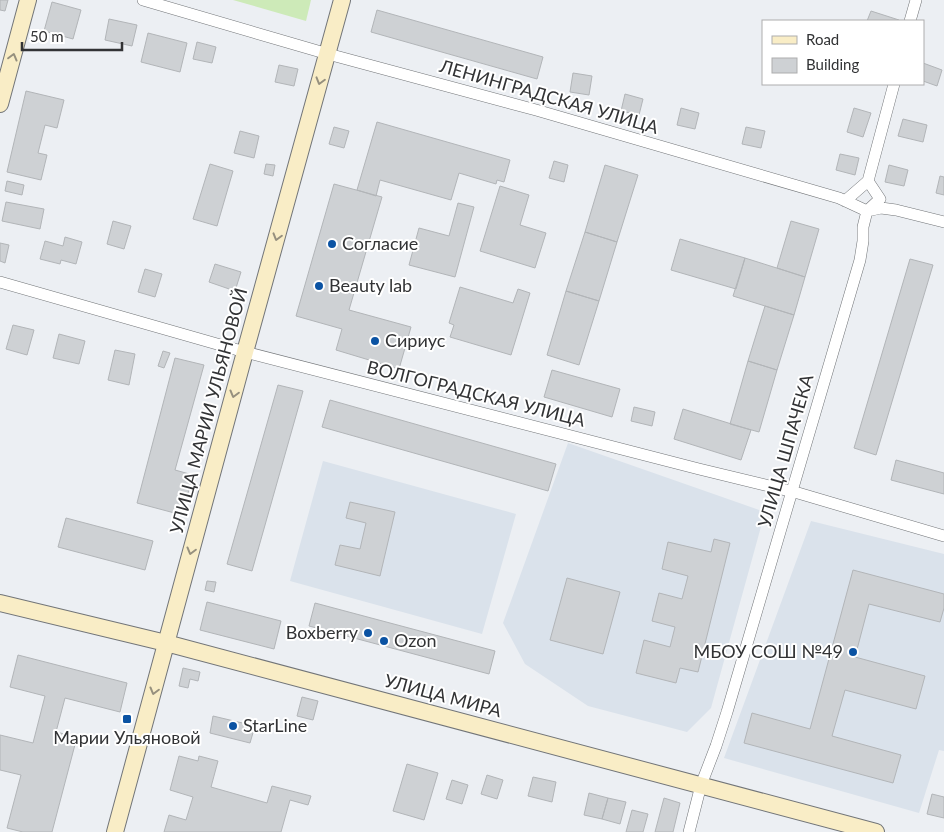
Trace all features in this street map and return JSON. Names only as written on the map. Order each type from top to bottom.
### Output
[{"type":"street","points":[[0,104],[28,0]]},
{"type":"street","name":"ЛЕНИНГРАДСКАЯ УЛИЦА","points":[[143,0],[328,54],[536,110],[839,198],[868,211],[881,208],[896,210],[944,222]]},
{"type":"street","name":"УЛИЦА МАРИИ УЛЬЯНОВОЙ","points":[[115,832],[342,0]]},
{"type":"street","points":[[910,20],[916,0]]},
{"type":"street","points":[[845,201],[868,181],[894,85]]},
{"type":"street","name":"УЛИЦА ШПАЧЕКА","points":[[689,832],[701,785],[727,712],[860,260],[863,227],[868,211],[880,199],[868,181]]},
{"type":"street","name":"ВОЛГОГРАДСКАЯ УЛИЦА","points":[[0,282],[245,352],[699,469],[792,491],[944,536]]},
{"type":"street","name":"УЛИЦА МИРА","points":[[0,602],[166,644],[876,832]]},
{"type":"shaded area","points":[[568,443],[765,512],[711,708],[687,732],[588,706],[525,664],[503,623]]},
{"type":"shaded area","points":[[323,461],[516,514],[482,634],[290,581]]},
{"type":"shaded area","name":"МБОУ СОШ №49","points":[[811,521],[944,554],[944,751],[939,750],[919,813],[724,758]]},
{"type":"green space","points":[[233,0],[311,0],[306,21]]},
{"type":"building","points":[[0,0],[8,0],[5,11],[0,10]]},
{"type":"building","points":[[52,2],[81,10],[73,39],[44,31]]},
{"type":"building","points":[[377,10],[543,57],[537,79],[371,32]]},
{"type":"building","points":[[871,11],[899,20],[867,20]]},
{"type":"building","points":[[109,19],[137,25],[132,46],[105,40]]},
{"type":"building","points":[[148,33],[187,43],[180,72],[141,62]]},
{"type":"building","points":[[197,42],[216,47],[212,63],[193,59]]},
{"type":"building","points":[[924,63],[942,70],[937,86],[924,81]]},
{"type":"building","points":[[279,65],[298,69],[294,86],[275,82]]},
{"type":"building","points":[[573,73],[592,76],[589,95],[570,92]]},
{"type":"building","points":[[26,91],[64,100],[57,128],[45,125],[38,153],[47,155],[41,180],[7,172]]},
{"type":"building","points":[[625,94],[643,99],[639,115],[621,111]]},
{"type":"building","points":[[681,108],[699,113],[695,129],[677,125]]},
{"type":"building","points":[[854,108],[871,113],[863,137],[847,132]]},
{"type":"building","points":[[903,119],[927,125],[923,142],[898,136]]},
{"type":"building","points":[[377,122],[510,160],[504,182],[497,180],[496,184],[459,173],[451,200],[380,180],[376,196],[357,190]]},
{"type":"building","points":[[334,127],[349,131],[344,148],[329,144]]},
{"type":"building","points":[[746,127],[765,131],[761,148],[742,144]]},
{"type":"building","points":[[240,131],[259,136],[254,158],[234,153]]},
{"type":"building","points":[[840,154],[859,158],[855,175],[836,170]]},
{"type":"building","points":[[554,161],[568,165],[564,182],[549,178]]},
{"type":"building","points":[[210,164],[233,171],[217,226],[193,219]]},
{"type":"building","points":[[266,164],[275,165],[273,176],[264,174]]},
{"type":"building","points":[[605,165],[638,175],[617,242],[585,232]]},
{"type":"building","points":[[889,165],[908,170],[904,186],[885,182]]},
{"type":"building","points":[[940,176],[944,177],[944,195],[936,193]]},
{"type":"building","points":[[7,181],[24,185],[22,195],[5,191]]},
{"type":"building","points":[[334,184],[382,197],[349,310],[411,327],[399,369],[336,350],[342,329],[296,316]]},
{"type":"building","points":[[500,186],[529,195],[520,225],[546,233],[535,268],[480,251]]},
{"type":"building","points":[[6,202],[44,209],[40,229],[2,221]]},
{"type":"building","points":[[458,203],[474,207],[455,277],[409,265],[419,228],[449,236]]},
{"type":"building","points":[[113,221],[131,226],[124,249],[107,244]]},
{"type":"building","points":[[791,221],[819,229],[805,277],[777,268]]},
{"type":"building","points":[[585,232],[617,242],[599,301],[566,291]]},
{"type":"building","points":[[65,237],[82,242],[76,264],[61,260],[60,264],[40,259],[45,241],[63,246]]},
{"type":"building","points":[[680,239],[745,258],[736,289],[671,270]]},
{"type":"building","points":[[0,243],[9,245],[5,263],[0,261]]},
{"type":"building","points":[[745,258],[805,277],[794,315],[733,296]]},
{"type":"building","points":[[910,259],[933,265],[876,455],[854,448]]},
{"type":"building","points":[[215,264],[241,272],[235,291],[209,282]]},
{"type":"building","points":[[145,269],[162,274],[155,297],[138,292]]},
{"type":"building","points":[[460,287],[513,303],[518,289],[530,293],[511,355],[450,337],[454,325],[449,323]]},
{"type":"building","points":[[566,291],[599,301],[579,365],[547,355]]},
{"type":"building","points":[[765,306],[794,315],[777,370],[748,361]]},
{"type":"building","points":[[13,325],[34,330],[27,355],[6,349]]},
{"type":"building","points":[[59,334],[85,341],[79,364],[53,358]]},
{"type":"building","points":[[115,350],[135,354],[129,385],[108,380]]},
{"type":"building","points":[[163,351],[170,353],[164,368],[158,366]]},
{"type":"building","points":[[175,358],[204,365],[175,470],[193,475],[182,515],[137,503]]},
{"type":"building","points":[[748,361],[777,370],[759,432],[730,424]]},
{"type":"building","points":[[552,370],[620,389],[612,417],[544,397]]},
{"type":"building","points":[[278,385],[303,391],[252,571],[227,564]]},
{"type":"building","points":[[330,400],[556,464],[548,491],[322,427]]},
{"type":"building","points":[[634,407],[655,412],[652,426],[631,421]]},
{"type":"building","points":[[683,409],[751,430],[741,460],[674,439]]},
{"type":"building","points":[[896,460],[944,473],[944,494],[891,480]]},
{"type":"building","points":[[350,502],[395,512],[380,576],[335,565],[340,545],[360,549],[366,523],[346,518]]},
{"type":"building","points":[[66,518],[153,541],[145,570],[58,547]]},
{"type":"building","points":[[714,539],[730,543],[698,672],[680,668],[676,683],[636,673],[644,640],[670,647],[675,627],[652,621],[659,593],[682,599],[688,576],[662,569],[668,542],[711,552]]},
{"type":"building","points":[[853,570],[944,594],[944,608],[940,622],[869,604],[855,657],[925,676],[916,709],[845,690],[832,736],[901,755],[893,783],[744,743],[752,713],[810,729]]},
{"type":"building","points":[[567,578],[620,592],[603,654],[550,640]]},
{"type":"building","points":[[207,581],[216,582],[214,592],[205,590]]},
{"type":"building","points":[[207,602],[281,621],[274,649],[200,630]]},
{"type":"building","points":[[315,603],[495,651],[489,674],[309,626]]},
{"type":"building","points":[[18,655],[127,683],[120,712],[65,698],[56,732],[77,737],[52,832],[23,832],[7,828],[21,775],[0,770],[0,735],[33,743],[45,696],[10,687]]},
{"type":"building","points":[[183,668],[200,672],[198,681],[190,679],[188,688],[179,686]]},
{"type":"building","points":[[302,697],[318,701],[313,720],[297,716]]},
{"type":"building","points":[[213,716],[255,726],[250,743],[210,733]]},
{"type":"building","points":[[179,756],[198,761],[199,756],[218,761],[211,787],[267,803],[272,786],[311,796],[308,805],[290,800],[281,832],[164,832],[169,815],[186,820],[193,797],[170,790]]},
{"type":"building","points":[[407,764],[438,773],[424,820],[393,811]]},
{"type":"building","points":[[487,775],[503,780],[497,799],[481,794]]},
{"type":"building","points":[[533,777],[556,782],[552,802],[528,796]]},
{"type":"building","points":[[452,780],[468,785],[462,804],[446,799]]},
{"type":"building","points":[[589,793],[608,798],[602,819],[584,815]]},
{"type":"building","points":[[932,794],[944,797],[944,818],[927,814]]},
{"type":"building","points":[[608,798],[626,802],[620,824],[602,819]]},
{"type":"building","points":[[664,798],[680,803],[673,832],[655,832]]},
{"type":"building","points":[[632,810],[648,814],[643,832],[626,832]]},
{"type":"place","name":"Согласие","points":[[332,244]]},
{"type":"place","name":"Beauty lab","points":[[319,286]]},
{"type":"place","name":"Сириус","points":[[375,341]]},
{"type":"place","name":"Boxberry","points":[[368,633]]},
{"type":"place","name":"Ozon","points":[[384,641]]},
{"type":"place","name":"МБОУ СОШ №49","points":[[853,652]]},
{"type":"place","name":"Марии Ульяновой","points":[[127,719]]},
{"type":"place","name":"StarLine","points":[[233,726]]}]
